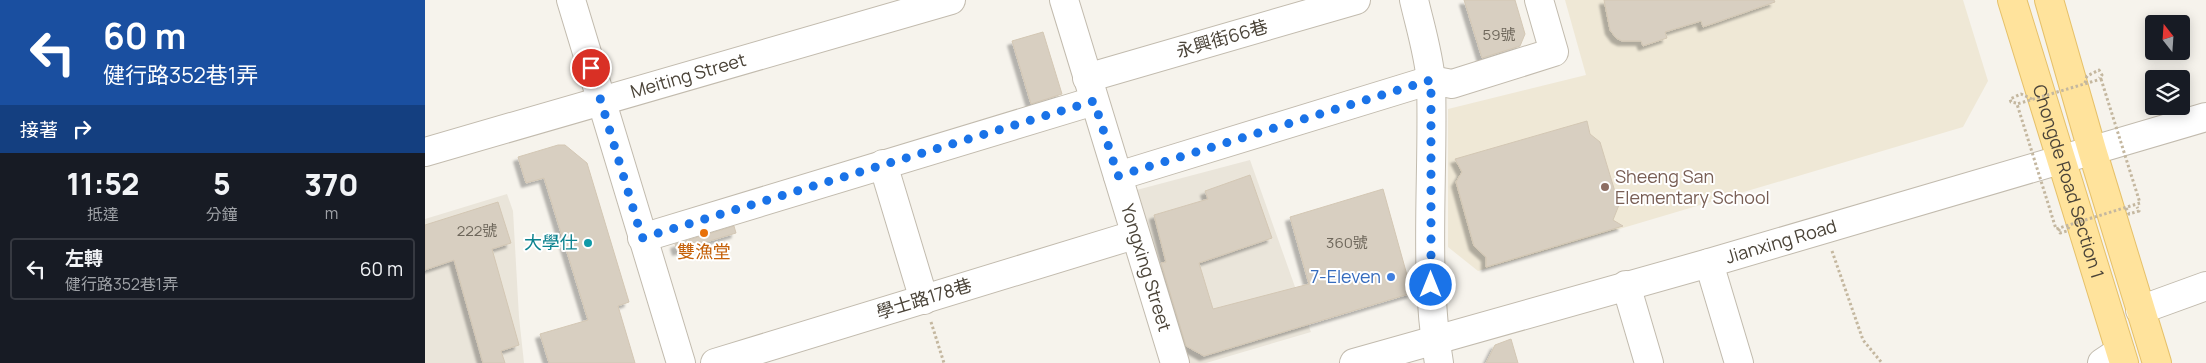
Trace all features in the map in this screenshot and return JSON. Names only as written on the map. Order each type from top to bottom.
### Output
[{"type":"main road","name":"Chongde Road Section 1","points":[[2012,0],[2061,159],[2115,359]]},
{"type":"main road","name":"Chongde Road Section 1","points":[[2049,0],[2092,150],[2157,363]]},
{"type":"street","points":[[571,0],[681,363]]},
{"type":"street","name":"Meiting Street","points":[[425,152],[951,0]]},
{"type":"street","name":"Yongxing Street","points":[[1064,0],[1118,176],[1134,235],[1175,363]]},
{"type":"street","name":"永興街66巷","points":[[642,238],[883,164],[1091,90],[1356,0]]},
{"type":"street","points":[[1414,0],[1431,80],[1431,285],[1437,351]]},
{"type":"street","points":[[1118,176],[1431,80],[1452,84],[1554,52],[1539,0]]},
{"type":"street","name":"Jianxing Road","points":[[1354,363],[1437,351],[1626,286],[2206,117]]},
{"type":"street","points":[[883,164],[924,300]]},
{"type":"street","name":"學士路178巷","points":[[715,363],[1134,235]]},
{"type":"street","points":[[1709,262],[1739,363]]},
{"type":"street","points":[[1626,286],[1649,363]]},
{"type":"street","points":[[2140,310],[2206,286]]},
{"type":"path","points":[[2084,84],[2087,76],[2099,70],[2101,77],[2098,78]]},
{"type":"path","points":[[2101,79],[2140,204],[2056,229],[2017,104],[2084,84],[2101,79]]},
{"type":"path","points":[[2016,103],[2011,102],[2011,99],[2021,94],[2033,100]]},
{"type":"path","points":[[2126,208],[2129,214],[2139,211],[2137,207]]},
{"type":"path","points":[[2060,228],[2058,231],[2060,233],[2067,231],[2070,224]]},
{"type":"path","points":[[1825,229],[1858,329],[1863,340],[1882,363]]},
{"type":"path","points":[[924,300],[944,363]]},
{"type":"shaded area","name":"Sheeng San Elementary School","points":[[1565,0],[1963,0],[1988,81],[1963,127],[1478,271],[1448,247],[1448,109],[1586,75]]},
{"type":"shaded area","points":[[1250,160],[1311,332],[1206,363],[1181,363],[1129,192]]},
{"type":"shaded area","points":[[507,194],[513,211],[519,317],[524,363],[425,363],[425,219]]},
{"type":"building","points":[[1464,0],[1515,0],[1525,34],[1520,46],[1482,58]]},
{"type":"building","points":[[1604,0],[1774,0],[1775,2],[1703,27],[1701,21],[1665,32],[1667,38],[1643,46],[1641,41],[1622,41],[1616,38],[1610,30]]},
{"type":"building","points":[[1043,32],[1062,94],[1031,104],[1012,41]]},
{"type":"building","points":[[1587,121],[1590,134],[1600,142],[1619,205],[1613,220],[1623,226],[1486,267],[1486,257],[1474,246],[1456,182],[1462,172],[1455,159]]},
{"type":"building","name":"大學仕","points":[[558,145],[565,145],[587,163],[629,302],[618,306],[635,363],[549,363],[540,334],[588,320],[544,178],[526,183],[518,157]]},
{"type":"building","points":[[1250,175],[1272,238],[1199,263],[1213,309],[1309,284],[1290,217],[1383,189],[1412,293],[1204,356],[1186,346],[1161,263],[1166,262],[1154,215],[1208,199],[1205,191]]},
{"type":"building","points":[[498,202],[511,243],[492,249],[519,345],[501,351],[505,363],[483,363],[454,260],[425,270],[425,225]]},
{"type":"building","points":[[734,226],[736,233],[677,251],[675,244]]},
{"type":"building","points":[[1511,339],[1518,363],[1486,363],[1495,345]]},
{"type":"place","name":"Sheeng San Elementary School","points":[[1605,187]]},
{"type":"place","name":"雙漁堂","points":[[704,233]]},
{"type":"place","name":"大學仕","points":[[588,243]]},
{"type":"place","name":"7-Eleven","points":[[1391,277]]},
{"type":"route","points":[[591,68],[642,238],[1094,101],[1118,176],[1431,80],[1431,285]]}]
